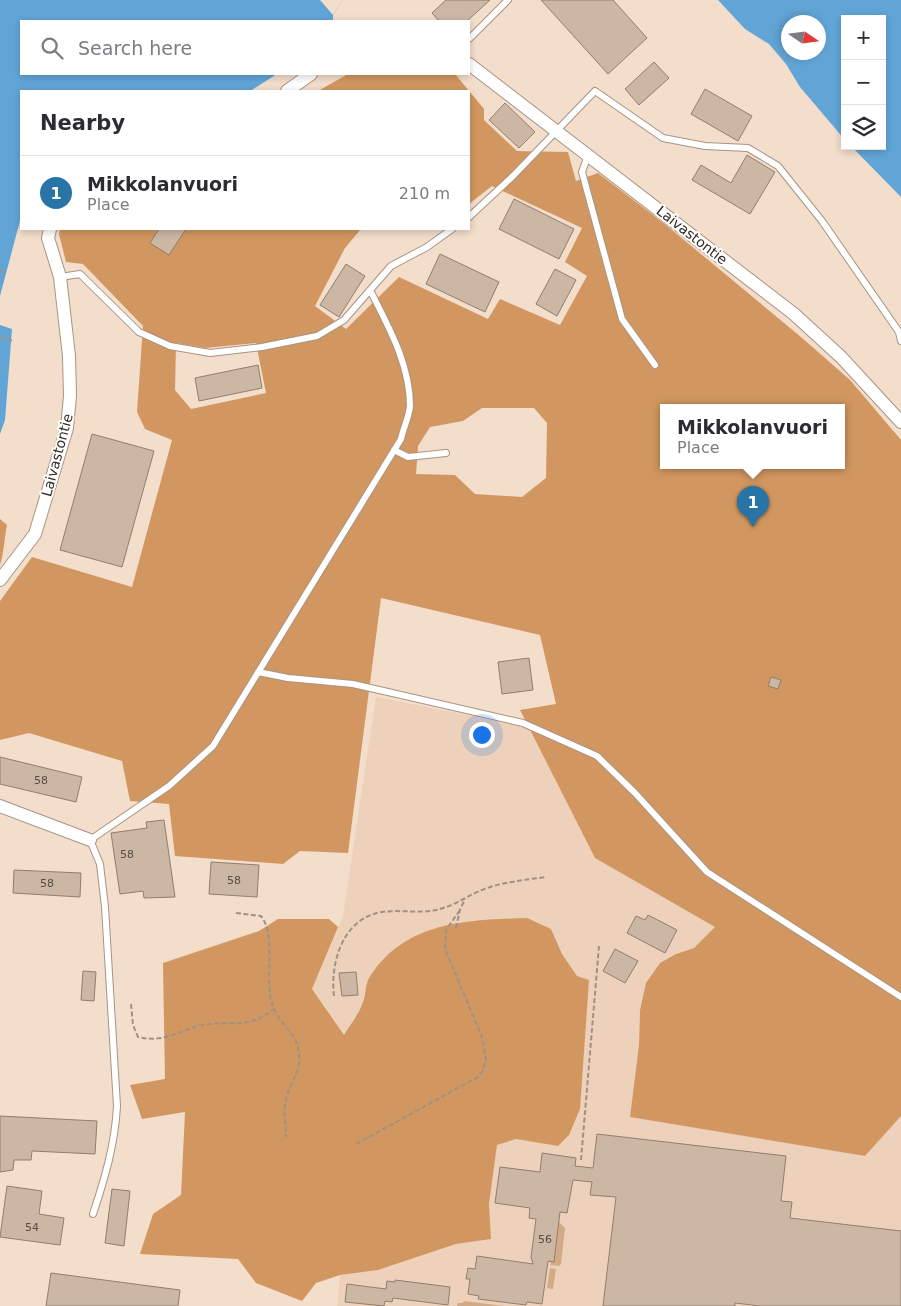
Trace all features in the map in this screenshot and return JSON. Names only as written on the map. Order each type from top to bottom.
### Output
[{"type":"street","name":"Laivastontie","points":[[470,65],[794,314],[841,357],[901,422]]},
{"type":"street","points":[[288,90],[310,75]]},
{"type":"street","name":"Laivastontie","points":[[0,580],[35,534],[67,428],[70,396],[69,356],[60,277],[48,238],[50,230]]},
{"type":"street","points":[[0,806],[90,840]]},
{"type":"lane","points":[[470,38],[508,0]]},
{"type":"lane","points":[[470,216],[595,91],[663,138],[706,146],[748,148],[778,166],[822,221],[900,332],[901,341]]},
{"type":"lane","points":[[588,155],[582,172],[622,319],[655,365]]},
{"type":"lane","points":[[60,277],[80,274],[139,332],[170,346],[210,353],[317,336],[344,320],[391,266],[427,247],[451,230]]},
{"type":"lane","points":[[93,1214],[108,1170],[116,1135],[117,1106],[105,907],[100,864],[90,840],[168,786],[212,746],[400,439],[410,408],[407,378],[394,339],[370,290]]},
{"type":"lane","points":[[394,450],[408,457],[446,453]]},
{"type":"lane","points":[[258,672],[288,678],[353,684],[523,723],[597,756],[635,793],[707,872],[901,997]]},
{"type":"path","points":[[0,271],[5,272]]},
{"type":"path","points":[[0,337],[14,341]]},
{"type":"path","points":[[334,996],[334,973],[338,956],[352,927],[364,918],[380,912],[443,908],[498,884],[546,877]]},
{"type":"path","points":[[356,1144],[478,1077],[482,1072],[486,1059],[482,1037],[445,948],[446,930],[467,897]]},
{"type":"path","points":[[456,928],[460,910]]},
{"type":"path","points":[[236,913],[262,916],[266,921],[274,1009],[290,1029],[298,1047],[299,1064],[285,1100],[286,1137]]},
{"type":"path","points":[[581,1160],[599,946]]},
{"type":"path","points":[[130,1004],[133,1025],[138,1037],[149,1040],[173,1037],[207,1024],[240,1024],[260,1020],[274,1009]]},
{"type":"shaded area","points":[[346,75],[456,75],[468,90],[320,90]]},
{"type":"shaded area","points":[[470,92],[484,109],[484,120],[517,151],[568,152],[576,181],[598,173],[666,225],[850,380],[901,440],[901,1116],[865,1156],[630,1117],[639,1045],[640,1010],[646,983],[660,963],[676,954],[694,948],[715,927],[595,858],[520,710],[556,704],[540,635],[381,598],[348,853],[300,851],[283,864],[175,856],[169,804],[130,801],[122,761],[29,733],[0,740],[0,601],[32,557],[132,587],[172,440],[145,429],[137,412],[143,326],[83,264],[66,262],[59,234],[60,230],[360,230],[345,248],[315,306],[346,329],[399,277],[488,319],[500,299],[560,325],[587,276],[565,262],[582,228],[492,186],[470,203]],"holes":[[[176,343],[205,348],[256,343],[266,393],[191,409],[175,390]],[[482,408],[534,408],[547,423],[546,478],[522,497],[475,494],[455,475],[416,474],[418,446],[430,427],[463,421]]]},
{"type":"shaded area","points":[[0,519],[7,525],[0,564]]},
{"type":"shaded area","points":[[376,697],[523,726],[530,730],[595,858],[716,927],[694,948],[676,954],[640,1010],[639,1045],[630,1117],[865,1156],[901,1116],[901,1306],[337,1306],[340,1275],[378,1270],[456,1244],[491,1239],[489,1204],[497,1145],[516,1139],[558,1146],[589,980],[577,976],[562,954],[551,929],[367,981],[364,1002],[344,1036],[312,989],[343,916]]},
{"type":"shaded area","points":[[527,918],[551,929],[562,954],[577,976],[589,980],[580,1109],[569,1135],[558,1146],[516,1139],[497,1145],[489,1204],[491,1239],[456,1244],[378,1270],[340,1275],[316,1283],[302,1301],[256,1283],[238,1259],[140,1254],[153,1214],[181,1195],[185,1112],[142,1119],[130,1085],[165,1079],[163,963],[259,931],[278,919],[329,919],[338,927],[312,989],[344,1035],[361,1006],[368,980],[382,960],[399,946],[418,935],[460,923]]},
{"type":"shaded area","points":[[559,1222],[565,1228],[561,1264],[559,1266],[550,1265],[551,1261],[554,1262]]},
{"type":"shaded area","points":[[550,1268],[556,1269],[553,1289],[547,1288]]},
{"type":"shaded area","points":[[464,1301],[504,1306],[457,1306],[458,1303],[463,1303]]},
{"type":"water","points":[[0,0],[343,0],[333,15],[333,20],[20,20],[20,75],[275,75],[252,90],[20,90],[20,221],[0,296]]},
{"type":"water","points":[[718,0],[901,0],[901,197],[855,150],[886,150],[886,15],[841,15],[841,135],[800,87],[783,60],[826,60],[826,15],[781,15],[781,58],[769,44],[745,29]]},
{"type":"water","points":[[0,325],[12,329],[5,420],[0,434]]},
{"type":"pier","points":[[320,0],[343,0],[333,15]]},
{"type":"building","points":[[446,0],[490,0],[468,20],[438,20],[432,13]]},
{"type":"building","points":[[541,0],[613,0],[647,38],[608,74]]},
{"type":"building","points":[[654,62],[669,78],[639,105],[625,89]]},
{"type":"building","points":[[705,89],[752,116],[738,141],[691,114]]},
{"type":"building","points":[[505,103],[535,132],[519,148],[489,120]]},
{"type":"building","points":[[747,155],[775,172],[750,214],[692,180],[701,165],[731,183]]},
{"type":"building","points":[[514,199],[574,229],[559,259],[499,229]]},
{"type":"building","points":[[158,230],[185,230],[169,255],[150,243]]},
{"type":"building","points":[[440,254],[499,282],[485,312],[426,284]]},
{"type":"building","points":[[346,264],[365,276],[339,317],[320,305]]},
{"type":"building","points":[[555,269],[576,280],[557,316],[536,304]]},
{"type":"building","points":[[258,365],[262,388],[199,401],[195,378]]},
{"type":"building","points":[[92,434],[154,451],[122,567],[60,550]]},
{"type":"building","points":[[529,658],[533,690],[502,694],[498,662]]},
{"type":"building","points":[[771,677],[781,680],[778,689],[768,686]]},
{"type":"building","points":[[0,757],[82,777],[76,802],[0,784]]},
{"type":"building","points":[[164,820],[175,897],[144,898],[143,891],[120,894],[111,833],[147,828],[146,822]]},
{"type":"building","points":[[211,862],[259,865],[257,897],[209,894]]},
{"type":"building","points":[[14,870],[81,873],[80,897],[13,893]]},
{"type":"building","points":[[648,915],[677,930],[665,953],[627,933],[636,916],[645,920]]},
{"type":"building","points":[[615,949],[638,961],[625,983],[603,971]]},
{"type":"building","points":[[83,971],[96,972],[94,1001],[81,1000]]},
{"type":"building","points":[[356,972],[358,995],[342,996],[339,973]]},
{"type":"building","points":[[0,1116],[97,1121],[95,1154],[32,1151],[31,1160],[14,1160],[13,1170],[0,1172]]},
{"type":"building","points":[[597,1134],[786,1156],[781,1201],[792,1202],[790,1218],[901,1231],[901,1306],[760,1306],[735,1303],[735,1306],[603,1306],[616,1197],[590,1195],[592,1182],[573,1180],[567,1213],[560,1212],[554,1262],[548,1261],[542,1304],[527,1302],[526,1305],[478,1299],[479,1296],[468,1294],[470,1279],[466,1279],[468,1268],[475,1269],[477,1256],[533,1264],[531,1257],[536,1219],[529,1218],[530,1208],[495,1203],[500,1167],[540,1172],[542,1153],[576,1158],[575,1166],[593,1168]]},
{"type":"building","points":[[7,1186],[42,1191],[39,1214],[64,1218],[60,1245],[0,1237]]},
{"type":"building","points":[[112,1189],[130,1191],[124,1246],[105,1243]]},
{"type":"building","points":[[51,1273],[180,1290],[178,1306],[46,1306]]},
{"type":"building","points":[[395,1280],[450,1287],[448,1305],[393,1298],[392,1302],[385,1301],[384,1306],[345,1302],[347,1284],[386,1289],[387,1281],[395,1282]]},
{"type":"place","name":"Mikkolanvuori","points":[[753,527]]}]
